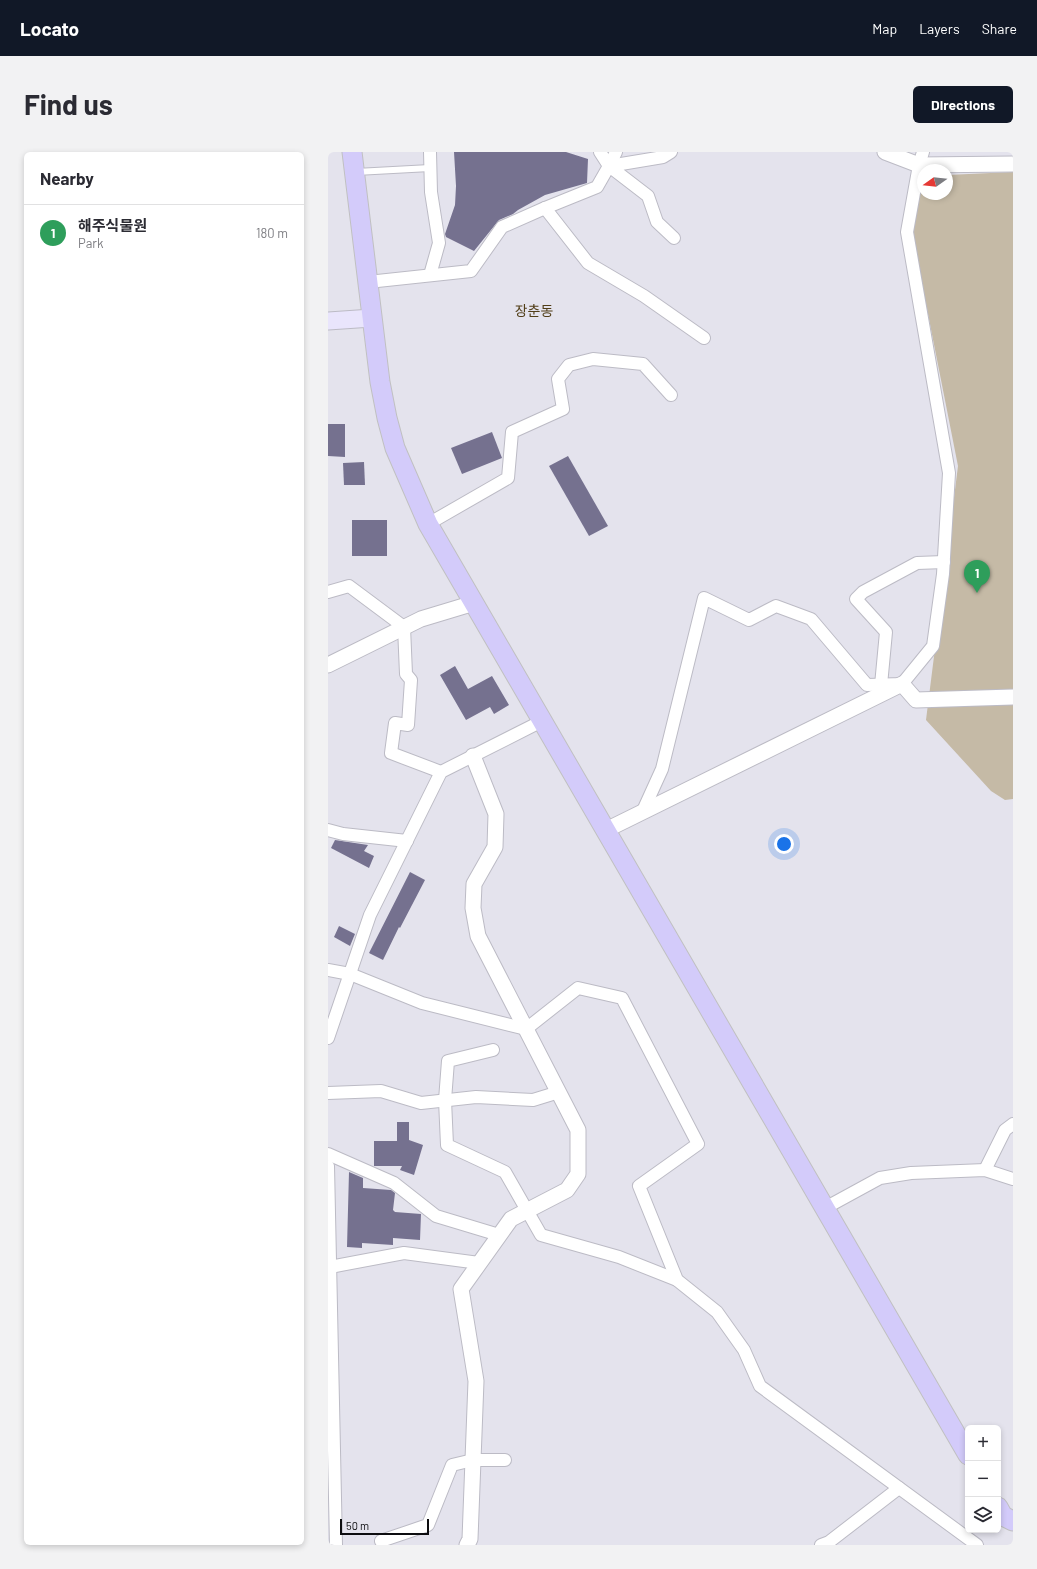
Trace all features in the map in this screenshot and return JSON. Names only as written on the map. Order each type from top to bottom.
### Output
[{"type":"main road","points":[[352,152],[380,382],[387,418],[395,448],[428,524],[965,1450]]},
{"type":"main road","points":[[328,321],[372,318]]},
{"type":"main road","points":[[1005,1514],[1013,1532]]},
{"type":"street","points":[[430,152],[431,192],[439,243],[430,275]]},
{"type":"street","points":[[600,152],[609,166],[648,196],[657,222],[674,238]]},
{"type":"street","points":[[368,282],[471,271],[502,227],[597,187],[616,152]]},
{"type":"street","points":[[609,166],[663,157],[671,152]]},
{"type":"street","points":[[885,152],[921,158],[1013,164]]},
{"type":"street","points":[[606,830],[902,684],[932,646],[944,562],[949,473],[907,232],[921,158]]},
{"type":"street","points":[[545,208],[588,263],[644,296],[704,338]]},
{"type":"street","points":[[428,524],[508,478],[512,432],[563,409],[558,379],[569,365],[593,359],[643,364],[671,395]]},
{"type":"street","points":[[881,685],[886,632],[856,599],[864,592],[918,563],[944,562]]},
{"type":"street","points":[[328,592],[349,586],[404,627]]},
{"type":"street","points":[[642,813],[662,769],[704,598],[749,620],[776,606],[811,619],[868,685],[902,684]]},
{"type":"street","points":[[328,665],[421,619],[474,603]]},
{"type":"street","points":[[404,627],[406,674],[411,680],[408,725],[395,723],[391,753],[441,772]]},
{"type":"street","points":[[902,684],[916,700],[1013,697]]},
{"type":"street","points":[[328,1038],[370,915],[441,772],[542,721]]},
{"type":"street","points":[[466,1545],[470,1539],[476,1381],[461,1289],[511,1219],[567,1190],[578,1174],[578,1130],[478,936],[473,908],[474,884],[495,847],[496,814],[473,756]]},
{"type":"street","points":[[328,830],[344,834],[407,841]]},
{"type":"street","points":[[328,970],[350,974],[422,1003],[526,1029]]},
{"type":"street","points":[[526,1029],[578,988],[622,998],[698,1144],[639,1186],[677,1280]]},
{"type":"street","points":[[493,1050],[448,1061],[445,1100],[447,1145],[505,1172],[541,1235],[619,1257],[677,1280],[717,1312],[744,1350],[760,1386],[977,1545]]},
{"type":"street","points":[[328,1093],[381,1091],[421,1103],[476,1097],[533,1100],[559,1092]]},
{"type":"street","points":[[985,1170],[1005,1130],[1013,1124]]},
{"type":"street","points":[[328,1154],[394,1183],[436,1216],[499,1236]]},
{"type":"street","points":[[328,1166],[330,1267],[329,1293],[336,1545]]},
{"type":"street","points":[[825,1208],[880,1178],[911,1173],[985,1170],[1013,1179]]},
{"type":"street","points":[[330,1267],[404,1253],[479,1263]]},
{"type":"street","points":[[381,1541],[428,1525],[452,1465],[473,1460],[505,1460]]},
{"type":"street","points":[[821,1545],[829,1542],[899,1488]]},
{"type":"lane","points":[[354,172],[430,168]]},
{"type":"shaded area","points":[[1013,172],[1013,799],[1005,800],[991,791],[926,720],[958,466],[912,233],[918,200],[953,200],[953,175]]},
{"type":"building","points":[[454,152],[566,152],[588,159],[587,183],[545,195],[513,214],[499,220],[474,251],[446,237],[445,234],[455,205],[456,186]]},
{"type":"building","points":[[328,424],[345,424],[345,457],[328,456]]},
{"type":"building","points":[[492,432],[502,458],[462,474],[451,448]]},
{"type":"building","points":[[568,456],[608,526],[589,536],[549,466]]},
{"type":"building","points":[[364,462],[365,485],[344,485],[343,463]]},
{"type":"building","points":[[352,520],[387,520],[387,556],[352,556]]},
{"type":"building","points":[[455,666],[468,689],[492,676],[509,705],[494,714],[490,707],[466,720],[440,675]]},
{"type":"building","points":[[335,840],[368,845],[364,851],[374,856],[369,868],[331,848]]},
{"type":"building","points":[[410,872],[425,880],[383,960],[369,953]]},
{"type":"building","points":[[339,926],[355,934],[350,946],[334,937]]},
{"type":"building","points":[[397,1122],[409,1122],[409,1140],[423,1145],[414,1175],[400,1170],[402,1166],[374,1166],[374,1141],[397,1141]]},
{"type":"building","points":[[349,1172],[363,1178],[363,1188],[391,1190],[395,1193],[393,1210],[395,1212],[421,1214],[420,1240],[393,1238],[393,1245],[362,1243],[362,1248],[347,1247]]},
{"type":"place","name":"해주식물원","points":[[977,593]]},
{"type":"district","name":"장춘동","points":[[534,310]]}]
